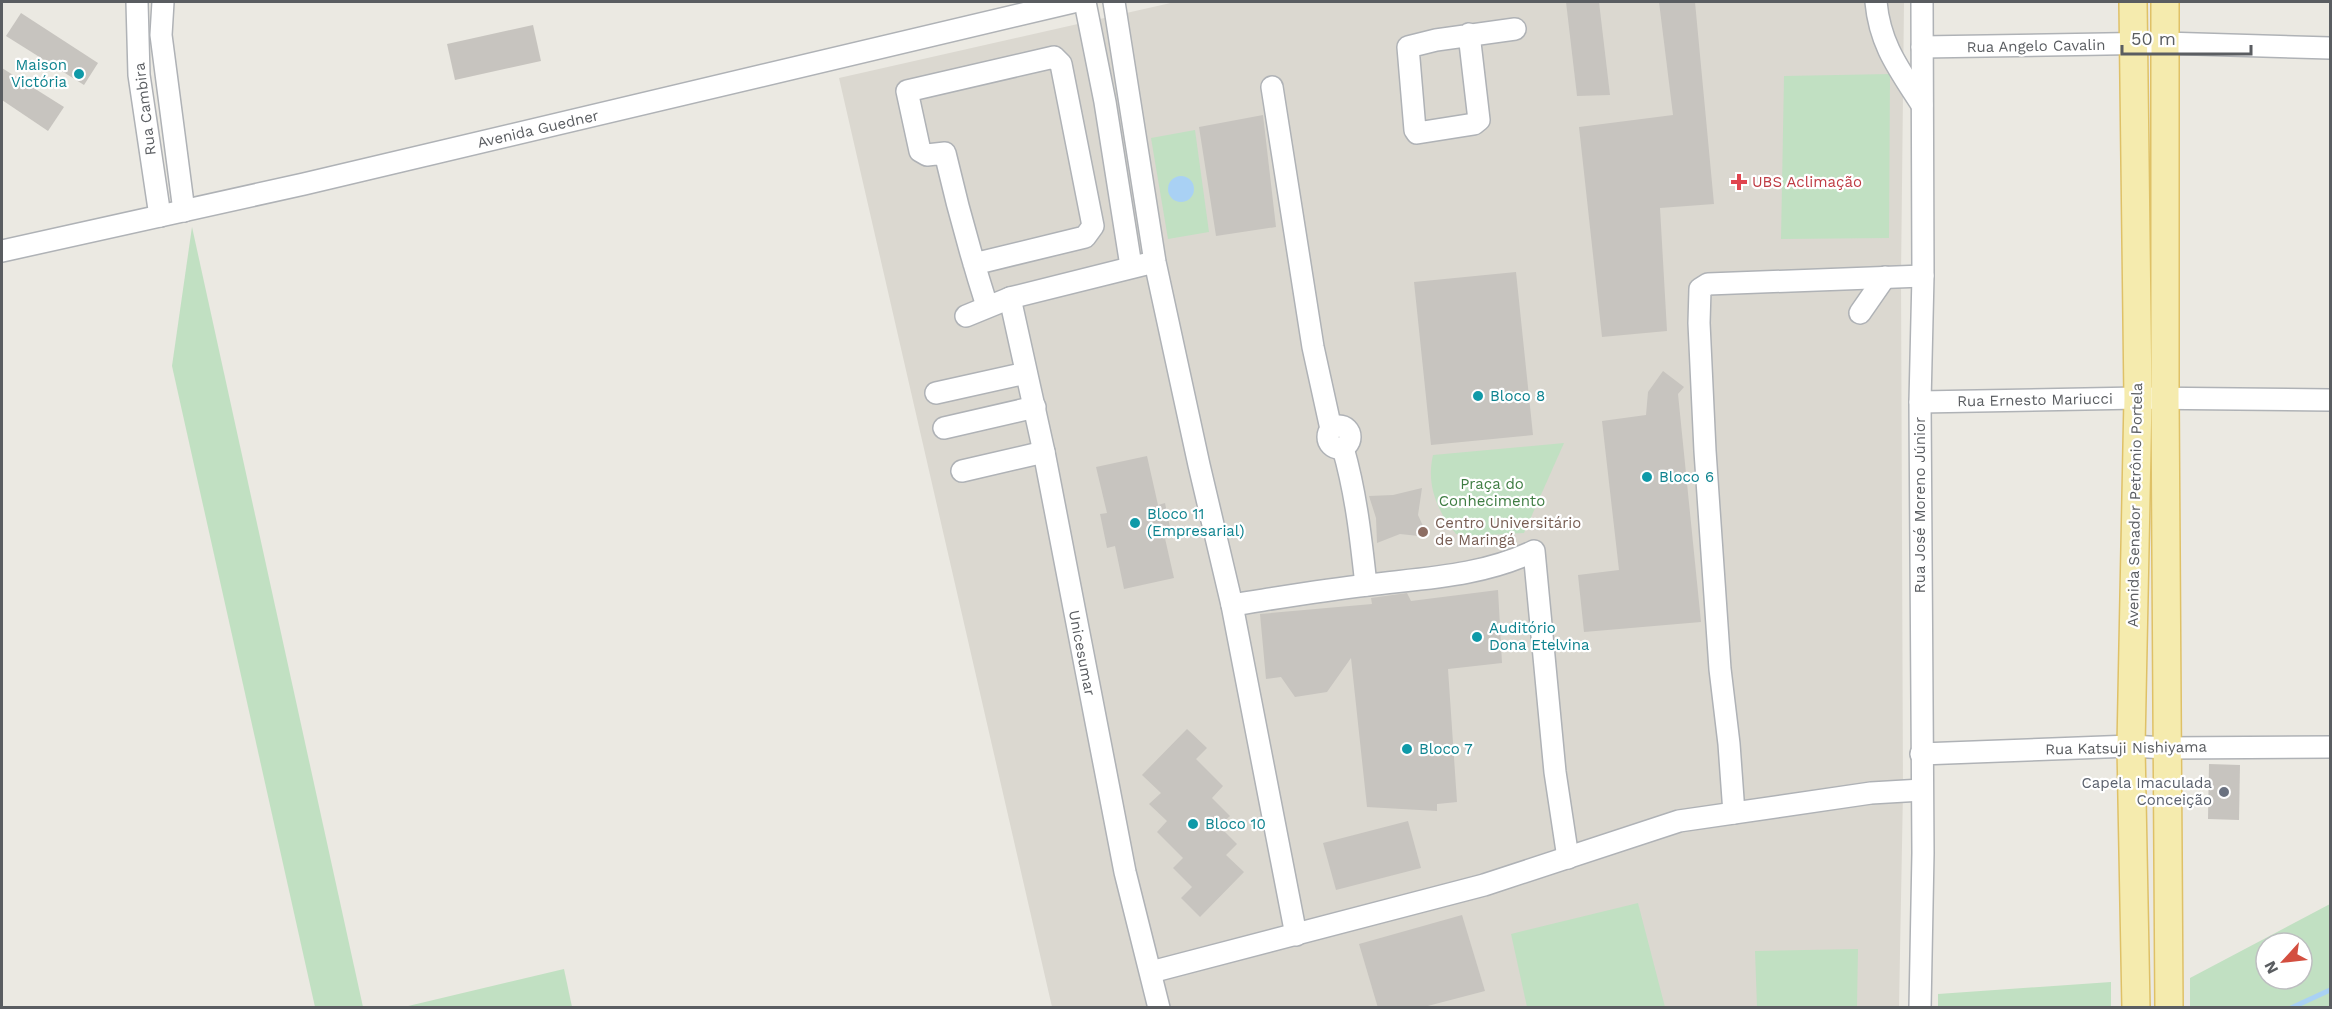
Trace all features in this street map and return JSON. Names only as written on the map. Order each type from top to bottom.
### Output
[{"type":"main road","name":"Avenida Senador Petrônio Portela","points":[[2133,2],[2138,398],[2131,746],[2136,1008]]},
{"type":"main road","name":"Avenida Senador Petrônio Portela","points":[[2165,2],[2166,748],[2169,1008]]},
{"type":"street","name":"Rua Cambira","points":[[137,2],[139,75],[160,216]]},
{"type":"street","name":"Rua Cambira","points":[[163,2],[161,35],[184,211]]},
{"type":"street","name":"Avenida Guedner","points":[[2,251],[736,83],[1073,2]]},
{"type":"street","points":[[1085,2],[1105,102],[1131,266]]},
{"type":"street","points":[[1114,2],[1155,262],[1232,605],[1296,935]]},
{"type":"street","points":[[1876,2],[1878,20],[1888,51],[1922,105]]},
{"type":"street","name":"Rua José Moreno Júnior","points":[[1920,1008],[1922,2]]},
{"type":"street","points":[[1469,34],[1479,120],[1474,124],[1417,133],[1408,47],[1469,34],[1515,28]]},
{"type":"street","name":"Rua Angelo Cavalin","points":[[1922,47],[2164,43],[2331,48]]},
{"type":"street","points":[[974,264],[1085,237],[1093,226],[1061,64],[1054,57],[1014,64],[907,91],[920,151],[927,155],[945,153],[974,264],[987,306]]},
{"type":"street","points":[[1272,87],[1309,325],[1331,429],[1340,426],[1349,431],[1350,441],[1343,448],[1357,509],[1366,585]]},
{"type":"street","points":[[1105,102],[1130,98]]},
{"type":"street","points":[[966,316],[1010,298],[1131,266],[1155,262]]},
{"type":"street","points":[[1734,813],[1720,669],[1701,363],[1698,296],[1700,289],[1708,284],[1923,276]]},
{"type":"street","points":[[1860,313],[1884,277]]},
{"type":"street","name":"Unicesumar","points":[[1010,298],[1035,407],[1125,872],[1159,1008]]},
{"type":"street","points":[[936,393],[1026,373]]},
{"type":"street","name":"Rua Ernesto Mariucci","points":[[1920,402],[2138,398],[2331,400]]},
{"type":"street","points":[[944,428],[1035,407]]},
{"type":"street","points":[[962,471],[1044,452]]},
{"type":"street","points":[[1232,605],[1366,585],[1447,576],[1512,561],[1534,551],[1555,772],[1568,858]]},
{"type":"street","name":"Rua Katsuji Nishiyama","points":[[1921,754],[2131,746],[2166,748],[2331,747]]},
{"type":"street","points":[[1151,972],[1484,885],[1679,821],[1871,794],[1922,790]]},
{"type":"shaded area","name":"Centro Universitário de Maringá","points":[[1175,2],[1904,2],[1901,276],[1903,791],[1899,1007],[1052,1007],[839,78]]},
{"type":"green space","points":[[1890,74],[1889,238],[1781,239],[1784,76]]},
{"type":"green space","points":[[1195,130],[1209,232],[1168,239],[1151,138]]},
{"type":"green space","points":[[192,227],[363,1007],[315,1007],[172,366]]},
{"type":"green space","name":"Praça do Conhecimento","points":[[1564,443],[1524,533],[1470,536],[1456,534],[1443,516],[1432,487],[1433,455]]},
{"type":"green space","points":[[1638,903],[1665,1007],[1527,1007],[1511,934]]},
{"type":"green space","points":[[2330,904],[2330,1007],[2190,1007],[2190,978],[2254,944],[2254,991],[2314,991],[2314,931],[2279,931]]},
{"type":"green space","points":[[1858,949],[1857,1007],[1757,1007],[1755,951]]},
{"type":"green space","points":[[564,969],[572,1007],[404,1007]]},
{"type":"green space","points":[[2111,982],[2111,1007],[1938,1007],[1938,994]]},
{"type":"water","points":[[1181,176],[1190,180],[1194,189],[1190,198],[1181,202],[1172,198],[1168,189],[1172,180]]},
{"type":"building","points":[[1566,2],[1599,2],[1610,95],[1577,96]]},
{"type":"building","points":[[1659,2],[1695,2],[1714,204],[1660,208],[1667,331],[1602,337],[1579,127],[1673,115]]},
{"type":"building","points":[[21,13],[98,63],[84,85],[6,36]]},
{"type":"building","points":[[533,25],[541,61],[455,80],[447,44]]},
{"type":"building","points":[[2,68],[64,107],[48,131],[2,100]]},
{"type":"building","points":[[1263,115],[1276,227],[1216,236],[1199,127]]},
{"type":"building","name":"Bloco 8","points":[[1516,272],[1533,435],[1431,445],[1414,282]]},
{"type":"building","name":"Bloco 6","points":[[1663,371],[1684,387],[1678,394],[1701,622],[1584,632],[1578,575],[1619,570],[1602,421],[1646,415],[1648,392]]},
{"type":"building","name":"Bloco 11 (Empresarial)","points":[[1147,456],[1158,505],[1165,503],[1171,532],[1164,534],[1174,578],[1124,589],[1115,546],[1107,548],[1100,514],[1107,513],[1096,467]]},
{"type":"building","points":[[1422,488],[1418,515],[1428,537],[1400,534],[1377,543],[1376,518],[1369,496],[1393,495]]},
{"type":"building","name":"Bloco 7","points":[[1498,590],[1502,663],[1448,669],[1457,802],[1437,804],[1437,811],[1367,807],[1351,658],[1327,692],[1295,697],[1281,677],[1266,679],[1260,614],[1372,604],[1371,598],[1407,593],[1411,601]]},
{"type":"building","name":"Bloco 10","points":[[1187,729],[1207,748],[1196,759],[1223,786],[1212,798],[1230,816],[1219,826],[1237,844],[1226,855],[1244,872],[1200,917],[1181,898],[1192,887],[1173,868],[1183,858],[1157,832],[1167,821],[1149,804],[1161,793],[1142,775]]},
{"type":"building","name":"Capela Imaculada Conceição","points":[[2209,764],[2240,765],[2239,820],[2208,819]]},
{"type":"building","points":[[1408,821],[1421,868],[1336,890],[1323,843]]},
{"type":"building","points":[[1462,915],[1485,991],[1420,1008],[1378,1008],[1359,944]]},
{"type":"waterway","points":[[2291,1008],[2330,990]]},
{"type":"place","name":"Maison Victória","points":[[79,74]]},
{"type":"place","name":"UBS Aclimação","points":[[1739,182]]},
{"type":"place","name":"Bloco 8","points":[[1478,396]]},
{"type":"place","name":"Bloco 6","points":[[1647,477]]},
{"type":"place","name":"Bloco 11 (Empresarial)","points":[[1135,523]]},
{"type":"place","name":"Centro Universitário de Maringá","points":[[1423,532]]},
{"type":"place","name":"Auditório Dona Etelvina","points":[[1477,637]]},
{"type":"place","name":"Bloco 7","points":[[1407,749]]},
{"type":"place","name":"Capela Imaculada Conceição","points":[[2224,792]]},
{"type":"place","name":"Bloco 10","points":[[1193,824]]}]
